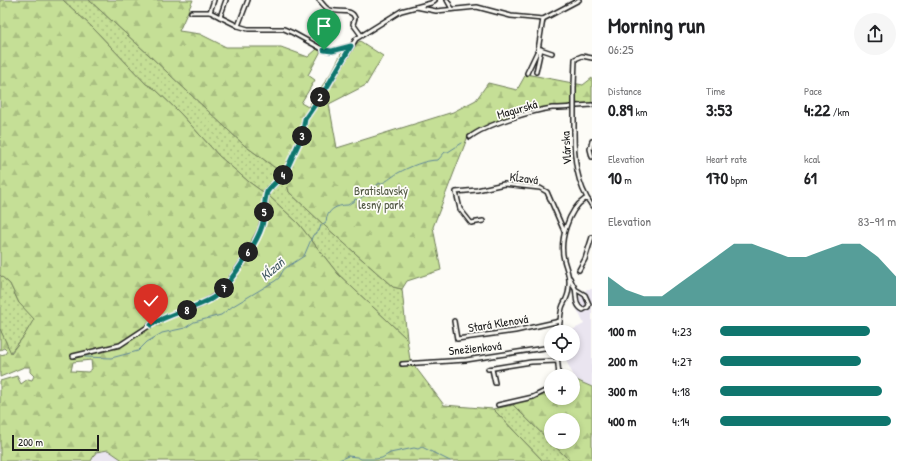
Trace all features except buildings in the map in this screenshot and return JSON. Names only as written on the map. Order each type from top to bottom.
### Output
[{"type":"street","points":[[210,12],[214,0]]},
{"type":"street","points":[[220,17],[226,0]]},
{"type":"street","points":[[238,26],[248,0]]},
{"type":"street","points":[[318,0],[328,10],[352,13],[355,18],[353,24],[361,35]]},
{"type":"street","points":[[73,356],[120,345],[158,320],[198,306],[212,299],[221,291],[243,260],[261,228],[267,192],[286,171],[302,136],[305,119],[327,87],[356,39],[399,12],[435,0]]},
{"type":"street","points":[[447,0],[452,9]]},
{"type":"street","points":[[414,7],[436,11],[477,7],[512,16],[543,19],[578,0]]},
{"type":"street","points":[[191,12],[210,12],[238,26],[253,29],[284,29],[324,50],[332,51],[351,46]]},
{"type":"street","points":[[536,72],[543,19]]},
{"type":"street","points":[[539,49],[552,53]]},
{"type":"street","points":[[527,72],[539,49]]},
{"type":"street","name":"Vlárska","points":[[592,58],[582,56],[575,59],[574,86],[574,159],[580,183],[592,206]]},
{"type":"street","points":[[577,106],[592,105]]},
{"type":"street","name":"Magurská","points":[[470,137],[492,125],[521,116],[552,108],[571,107]]},
{"type":"street","points":[[592,141],[590,149],[592,157]]},
{"type":"street","name":"Kĺzavá","points":[[483,221],[471,223],[460,210],[456,192],[477,190],[504,184],[540,188],[547,192],[564,231]]},
{"type":"street","points":[[560,325],[563,306],[567,298],[570,283],[563,253],[564,231],[573,213],[581,202],[585,199],[588,200]]},
{"type":"street","points":[[579,270],[585,259],[592,237]]},
{"type":"street","points":[[569,277],[575,289],[576,302],[583,310],[588,307],[589,304],[585,295],[575,289]]},
{"type":"street","name":"Stará Klenová","points":[[454,321],[457,339],[515,331],[560,321]]},
{"type":"street","name":"Snežienková","points":[[402,364],[466,360],[544,348]]},
{"type":"street","points":[[488,370],[531,362],[557,361],[558,369]]},
{"type":"street","points":[[492,369],[495,383]]},
{"type":"street","points":[[498,404],[533,398],[544,392]]},
{"type":"shaded area","points":[[587,289],[592,289],[592,387],[580,382],[580,369],[570,369],[566,361],[580,361],[580,326],[584,324],[574,303]]},
{"type":"shaded area","points":[[108,450],[124,460],[91,461],[96,452]]},
{"type":"green space","points":[[0,0],[63,0],[93,28],[146,84],[155,89],[180,113],[219,156],[249,182],[270,197],[298,223],[338,274],[407,339],[410,360],[444,405],[493,409],[543,461],[124,461],[108,450],[96,452],[91,461],[0,461],[0,381],[17,376],[21,384],[28,379],[32,380],[34,376],[30,372],[30,367],[24,367],[0,377],[0,355],[5,354],[7,351],[4,348],[0,350],[0,329],[11,353],[24,336],[34,319],[19,303],[10,284],[0,275]],"holes":[[[91,360],[92,369],[88,372],[71,371],[73,362]]]},
{"type":"green space","points":[[63,0],[89,0],[244,145],[285,175],[289,192],[325,226],[393,287],[402,289],[407,339],[338,274],[298,223],[270,197],[249,182],[219,156],[180,113],[155,89],[146,84],[93,28]]},
{"type":"green space","name":"Bratislavský lesný park","points":[[89,0],[193,0],[179,31],[200,34],[226,47],[281,47],[308,57],[317,49],[321,51],[308,75],[315,80],[301,103],[308,107],[333,70],[341,54],[360,41],[383,56],[366,85],[329,104],[337,148],[453,112],[476,100],[488,83],[517,90],[526,74],[583,85],[592,78],[592,103],[551,107],[492,125],[468,136],[433,227],[441,270],[407,281],[402,289],[393,287],[325,226],[289,192],[285,175],[244,145]]},
{"type":"green space","points":[[0,275],[10,284],[19,303],[35,319],[24,336],[10,353],[0,329]]},
{"type":"green space","points":[[580,382],[592,387],[592,461],[570,461],[558,449],[580,449],[580,413],[544,413],[544,435],[513,405],[544,390],[544,405],[580,405]]},
{"type":"green space","points":[[513,405],[544,435],[544,449],[558,449],[570,461],[543,461],[493,409]]},
{"type":"waterway","name":"Kĺzaň","points":[[85,357],[111,358],[138,351],[147,342],[162,333],[185,328],[194,322],[221,315],[233,306],[275,281],[279,278],[284,269],[304,256],[313,235],[319,231],[321,225],[326,222],[330,211],[336,207],[348,205],[354,202],[355,199],[359,200],[378,184],[386,181],[407,168],[433,160],[438,160],[445,152],[448,152],[462,143]]},
{"type":"waterway","points":[[339,460],[348,456],[361,459],[376,459],[382,458],[390,453],[414,448],[418,449],[422,447],[450,461]]},
{"type":"route","points":[[151,325],[158,320],[198,306],[212,299],[227,284],[243,260],[261,228],[267,192],[286,171],[302,136],[305,119],[313,105],[327,87],[351,46],[332,51],[324,50]]}]
